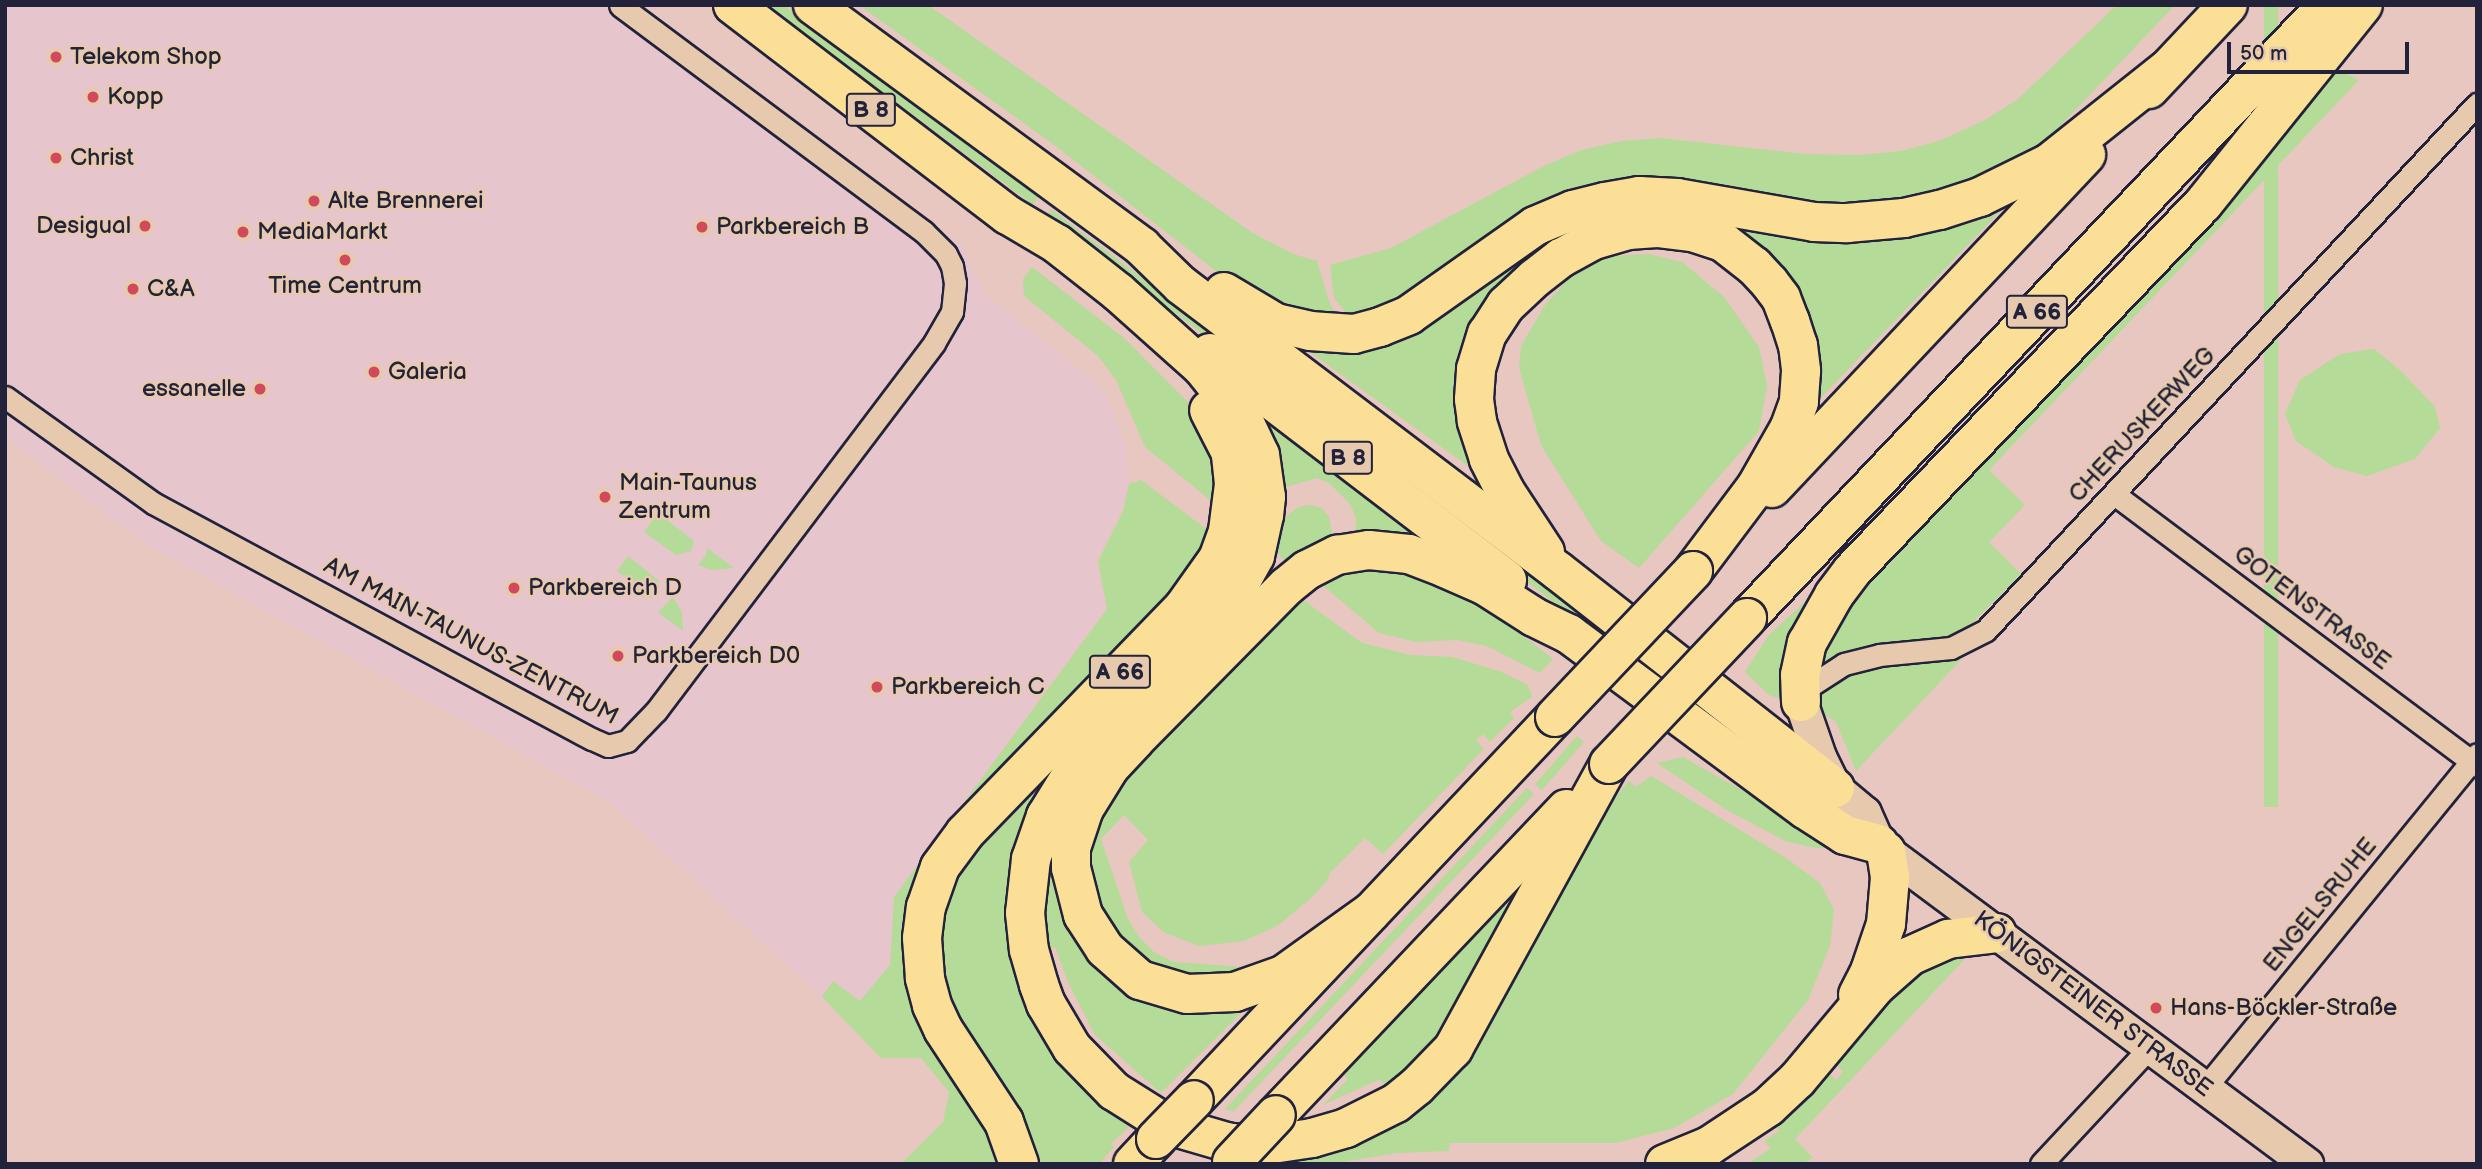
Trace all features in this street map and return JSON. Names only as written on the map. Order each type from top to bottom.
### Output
[{"type":"highway","name":"B 8","points":[[733,5],[1008,215],[1057,244],[1118,292],[1207,350],[1546,609],[1569,634],[1805,809],[1845,835],[1883,847]]},
{"type":"highway","name":"B 8","points":[[813,5],[1142,247],[1181,285],[1558,571],[1835,788]]},
{"type":"highway","name":"A 66","points":[[1145,1152],[2228,5]]},
{"type":"highway","name":"A 66","points":[[1231,1163],[2327,5]]},
{"type":"highway","points":[[1801,702],[1800,675],[1807,643],[1817,621],[1846,579],[2203,204],[2363,5]]},
{"type":"highway","points":[[1142,247],[1195,272],[1242,306],[1276,323],[1311,331],[1354,334],[1409,315],[1535,226],[1573,210],[1605,202],[1639,196],[1677,198],[1814,222],[1847,223],[1904,218],[1980,197],[2049,163],[2166,71]]},
{"type":"highway","name":"A 66","points":[[1008,215],[1043,257],[1149,341],[1187,381],[1224,437],[1231,453],[1234,484],[1228,531],[1218,559],[1202,584],[1184,608],[965,833],[940,867],[926,907],[922,938],[925,978],[933,1006],[943,1029],[1004,1122],[1019,1164]]},
{"type":"highway","points":[[1558,571],[1505,491],[1489,459],[1474,399],[1476,369],[1487,334],[1506,304],[1535,278],[1561,258],[1594,240],[1628,230],[1657,228],[1692,232],[1723,242],[1754,266],[1781,298],[1798,345],[1799,402],[1789,429],[1756,487],[1693,571]]},
{"type":"highway","name":"A 66","points":[[1118,292],[1202,367],[1242,417],[1260,455],[1266,497],[1255,556],[1237,589],[1218,615],[1104,731],[1059,793],[1036,841],[1025,913],[1029,950],[1046,1004],[1072,1048],[1089,1069],[1114,1091],[1168,1125],[1226,1142],[1259,1146],[1288,1143],[1346,1128],[1373,1117],[1417,1086],[1453,1049],[1609,764]]},
{"type":"highway","points":[[1371,912],[1283,975],[1235,992],[1187,994],[1139,979],[1105,949],[1083,915],[1075,891],[1071,848],[1084,809],[1110,767],[1287,586],[1307,570],[1337,555],[1369,550],[1409,554],[1484,585],[1534,617],[1569,634]]},
{"type":"highway","points":[[1841,1028],[1870,971],[1886,924],[1890,877],[1883,847]]},
{"type":"highway","points":[[1665,1164],[1709,1146],[1768,1107],[1797,1080],[1876,986],[1920,949],[1948,939],[1997,933]]},
{"type":"main road","points":[[1801,702],[1820,757],[1835,788]]},
{"type":"main road","name":"B 8","points":[[1835,788],[1865,813],[1883,847]]},
{"type":"main road","name":"KÖNIGSTEINER STRASSE","points":[[1883,847],[2307,1164]]},
{"type":"street","name":"AM MAIN-TAUNUS-ZENTRUM","points":[[5,397],[153,503],[592,739],[608,746],[627,741],[656,711],[934,343],[952,312],[955,283],[952,266],[946,254],[924,232],[620,5]]},
{"type":"street","name":"CHERUSKERWEG","points":[[1801,702],[1810,685],[1844,664],[1879,655],[1939,650],[1975,637],[2114,494],[2477,104]]},
{"type":"street","name":"GOTENSTRASSE","points":[[2114,494],[2475,760]]},
{"type":"street","name":"ENGELSRUHE","points":[[2204,1089],[2475,760]]},
{"type":"street","points":[[2041,1164],[2150,1048]]},
{"type":"shaded area","name":"Main-Taunus Zentrum","points":[[5,5],[638,5],[964,248],[983,293],[1104,390],[1126,446],[1128,484],[1121,510],[1096,561],[1106,608],[894,897],[890,964],[860,1002],[833,981],[822,997],[608,801],[149,546],[5,437]]},
{"type":"green space","points":[[767,5],[783,5],[917,105],[1034,193],[1038,197],[1033,205]]},
{"type":"green space","points":[[859,5],[928,5],[1251,232],[1293,254],[1317,261],[1330,304],[1339,319],[1291,313],[1234,285],[1057,147]]},
{"type":"green space","points":[[2117,5],[2175,5],[2044,143],[1986,179],[1902,203],[1520,215],[1416,289],[1389,304],[1347,314],[1334,298],[1330,265],[1391,248],[1540,168],[1581,150],[1622,141],[1660,138],[1806,154],[1861,155],[1901,151],[1939,141],[1983,121],[2018,99]]},
{"type":"green space","points":[[2264,5],[2278,5],[2278,807],[2264,807]]},
{"type":"green space","points":[[2334,68],[2359,80],[1989,470],[2025,505],[1989,542],[2021,574],[1962,633],[1935,642],[1842,655],[1813,670],[1831,619]]},
{"type":"green space","points":[[2009,202],[1811,408],[1813,370],[1696,218],[1486,305],[1483,477],[1303,347],[1586,220]]},
{"type":"green space","points":[[1051,209],[1592,618],[1586,627],[1047,215]]},
{"type":"green space","points":[[1648,254],[1682,262],[1724,297],[1759,347],[1767,386],[1759,431],[1639,568],[1601,541],[1541,445],[1519,368],[1521,346],[1545,305],[1573,274],[1610,256]]},
{"type":"green space","points":[[1032,267],[1124,338],[1186,400],[1205,426],[1218,455],[1221,509],[1145,447],[1116,380],[1098,356],[1024,296],[1023,279]]},
{"type":"green space","points":[[2374,349],[2401,371],[2435,407],[2440,428],[2415,459],[2367,476],[2334,467],[2296,441],[2285,414],[2300,380],[2340,354]]},
{"type":"green space","points":[[1265,421],[1416,537],[1356,536],[1356,518],[1350,504],[1329,483],[1317,478],[1283,488],[1261,425]]},
{"type":"green space","points":[[1141,480],[1217,537],[911,935],[1007,1164],[901,1164],[943,1122],[949,1092],[921,1058],[881,1058],[822,997],[833,981],[860,1001],[890,965],[894,897],[1107,609],[1098,561],[1123,511],[1129,484]]},
{"type":"green space","points":[[1310,505],[1322,508],[1329,517],[1333,537],[1291,567],[1274,550],[1278,530],[1287,516],[1298,507]]},
{"type":"green space","points":[[658,513],[694,541],[691,551],[676,555],[644,532]]},
{"type":"green space","points":[[707,548],[734,568],[711,570],[698,565],[706,555]]},
{"type":"green space","points":[[628,556],[659,581],[659,590],[650,598],[640,597],[633,583],[617,571]]},
{"type":"green space","points":[[1262,567],[1277,580],[1105,757],[1074,803],[1065,826],[1061,875],[1065,899],[1087,944],[1114,976],[1162,1001],[1190,1007],[1224,1008],[1253,1001],[1161,1093],[1095,1035],[1068,982],[1055,947],[1050,948],[1044,888],[1047,861],[1060,815],[1098,758],[1235,611]]},
{"type":"green space","points":[[1418,567],[1498,616],[1553,659],[1540,673],[1487,646],[1457,640],[1416,642],[1379,633],[1314,578],[1327,570]]},
{"type":"green space","points":[[1830,579],[1787,701],[1769,695],[1745,672],[1768,636]]},
{"type":"green space","points":[[1295,594],[1362,643],[1410,655],[1452,657],[1499,671],[1528,685],[1532,697],[1510,712],[1514,718],[1490,742],[1483,734],[1476,740],[1484,749],[1383,854],[1365,838],[1329,874],[1328,880],[1311,898],[1279,925],[1244,941],[1199,946],[1163,932],[1142,912],[1129,862],[1148,840],[1124,815],[1101,839],[1128,919],[1139,937],[1155,953],[1174,962],[1259,968],[1207,985],[1135,963],[1084,879],[1093,809]]},
{"type":"green space","points":[[673,597],[682,612],[683,631],[658,612]]},
{"type":"green space","points":[[1974,646],[1856,771],[1836,722],[1815,708],[1823,688],[1861,666]]},
{"type":"green space","points":[[1083,736],[1017,958],[1128,1117],[1128,1128],[1111,1144],[1114,1147],[1099,1164],[1030,1164],[945,999],[937,929],[959,865]]},
{"type":"green space","points":[[1577,736],[1584,742],[1542,790],[1535,784]]},
{"type":"green space","points":[[1683,757],[1782,813],[1834,848],[1815,848],[1785,841],[1725,809],[1657,763]]},
{"type":"green space","points":[[1651,776],[1786,858],[1820,883],[1834,910],[1830,946],[1808,1000],[1733,1094],[1674,1128],[1615,1143],[1450,1143],[1449,1151],[1397,1153],[1330,1164],[1260,1164],[1365,1136],[1608,807],[1629,781],[1636,787]]},
{"type":"green space","points":[[1527,788],[1534,794],[1234,1111],[1225,1109]]},
{"type":"green space","points":[[1515,901],[1461,1018],[1389,1093],[1380,1079],[1323,1105],[1348,1079],[1343,1074],[1503,904],[1507,907]]},
{"type":"green space","points":[[1949,953],[1964,960],[1795,1139],[1813,1158],[1801,1164],[1747,1164],[1770,1149],[1765,1140],[1779,1131],[1776,1126],[1793,1114],[1828,1073],[1837,1080],[1843,1071],[1835,1064],[1891,985]]},
{"type":"place","name":"Telekom Shop","points":[[56,57]]},
{"type":"place","name":"Kopp","points":[[93,97]]},
{"type":"place","name":"Christ","points":[[56,158]]},
{"type":"place","name":"Alte Brennerei","points":[[314,201]]},
{"type":"place","name":"Desigual","points":[[145,226]]},
{"type":"place","name":"Parkbereich B","points":[[702,227]]},
{"type":"place","name":"MediaMarkt","points":[[243,232]]},
{"type":"place","name":"Time Centrum","points":[[345,260]]},
{"type":"place","name":"C&A","points":[[133,289]]},
{"type":"place","name":"Galeria","points":[[374,372]]},
{"type":"place","name":"essanelle","points":[[260,389]]},
{"type":"place","name":"Main-Taunus Zentrum","points":[[605,497]]},
{"type":"place","name":"Parkbereich D","points":[[514,588]]},
{"type":"place","name":"Parkbereich D0","points":[[618,656]]},
{"type":"place","name":"Parkbereich C","points":[[877,687]]},
{"type":"place","name":"Hans-Böckler-Straße","points":[[2156,1008]]}]
